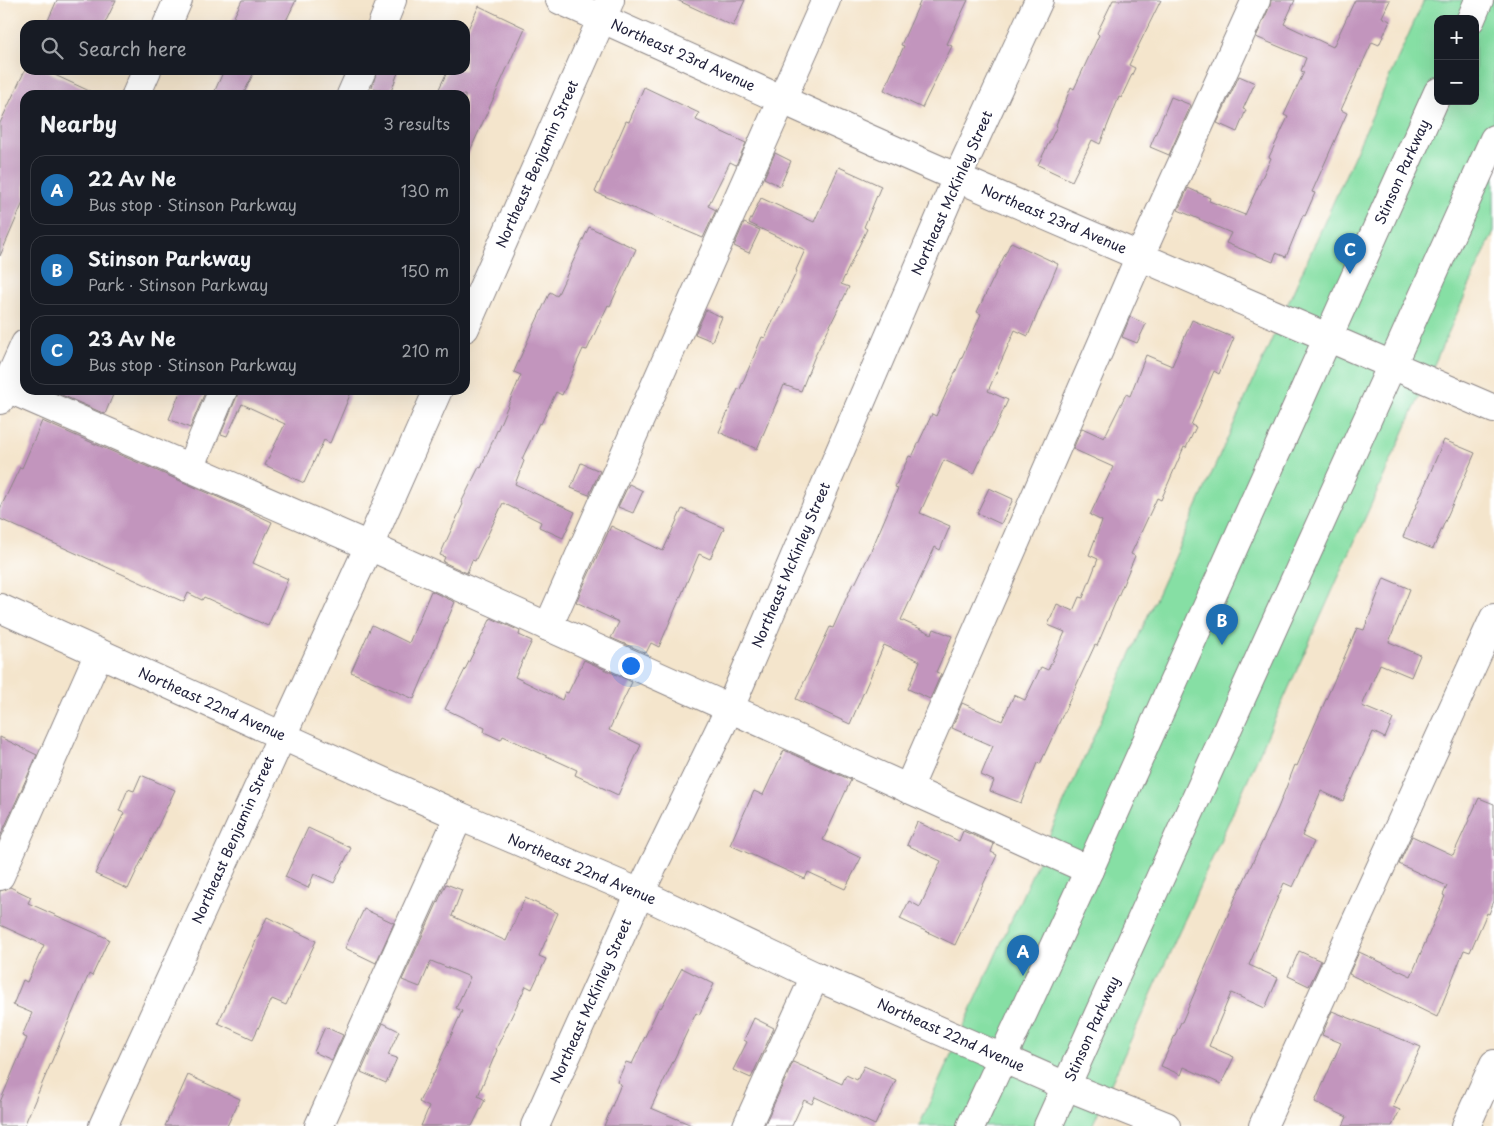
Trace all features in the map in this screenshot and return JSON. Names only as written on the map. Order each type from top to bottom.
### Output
[{"type":"street","points":[[169,20],[178,0]]},
{"type":"street","points":[[384,20],[392,0]]},
{"type":"street","name":"Northeast 23rd Avenue","points":[[560,0],[606,9],[782,98],[957,178],[1494,409]]},
{"type":"street","points":[[548,627],[826,0]]},
{"type":"street","name":"Northeast McKinley Street","points":[[534,1126],[640,893],[729,710],[957,178],[1038,0]]},
{"type":"street","points":[[908,789],[1140,256],[1256,0]]},
{"type":"street","points":[[1473,15],[1480,0]]},
{"type":"street","name":"Northeast Benjamin Street","points":[[470,317],[606,9]]},
{"type":"street","points":[[138,90],[145,75]]},
{"type":"street","points":[[353,90],[360,75]]},
{"type":"street","name":"Stinson Parkway","points":[[971,1126],[1089,870],[1434,101]]},
{"type":"street","name":"Stinson Parkway","points":[[1048,1126],[1494,139]]},
{"type":"street","points":[[20,354],[2,391],[190,468],[369,546],[729,710],[1089,870]]},
{"type":"street","points":[[190,468],[222,395]]},
{"type":"street","name":"Northeast Benjamin Street","points":[[103,1126],[369,546],[436,395]]},
{"type":"street","name":"Northeast 22nd Avenue","points":[[0,608],[459,816],[640,893],[815,976],[1066,1086],[1166,1126]]},
{"type":"street","points":[[1264,1126],[1494,618]]},
{"type":"street","points":[[0,876],[99,653]]},
{"type":"street","points":[[319,1126],[459,816]]},
{"type":"street","points":[[747,1126],[815,976]]},
{"type":"street","points":[[1466,1126],[1494,1064]]},
{"type":"green space","points":[[1424,0],[1494,0],[1494,231],[1092,1126],[919,1126]]},
{"type":"building","points":[[57,0],[116,0],[106,20],[48,20]]},
{"type":"building","points":[[242,0],[296,0],[286,20],[232,20]]},
{"type":"building","points":[[677,0],[745,0],[733,26]]},
{"type":"building","points":[[921,0],[968,0],[947,44],[952,46],[922,108],[884,90],[904,46],[901,45]]},
{"type":"building","points":[[1113,0],[1161,0],[1129,65],[1135,68],[1121,98],[1119,97],[1100,144],[1092,140],[1072,181],[1038,165],[1057,126],[1071,87],[1074,89]]},
{"type":"building","points":[[1271,0],[1295,0],[1284,24],[1333,47],[1355,0],[1390,0],[1382,17],[1390,21],[1379,45],[1372,42],[1341,110],[1347,113],[1312,192],[1315,193],[1305,216],[1303,215],[1286,257],[1276,253],[1273,262],[1226,243],[1231,233],[1178,210],[1188,188],[1210,198],[1209,201],[1245,215],[1271,158],[1269,157],[1288,117],[1284,115],[1304,72],[1301,71],[1306,58],[1256,37]]},
{"type":"building","points":[[479,6],[525,28],[470,151],[470,90],[438,90],[446,75],[470,75],[470,25]]},
{"type":"building","points":[[23,75],[55,75],[87,90],[20,90],[20,210],[0,256],[0,123]]},
{"type":"building","points":[[222,75],[253,75],[245,90],[215,90]]},
{"type":"building","points":[[376,75],[397,75],[392,90],[380,90],[372,87]]},
{"type":"building","points":[[1239,76],[1255,83],[1243,109],[1246,110],[1237,132],[1217,123]]},
{"type":"building","points":[[644,87],[699,113],[696,120],[746,143],[736,165],[730,162],[708,206],[716,210],[703,238],[595,192],[626,121],[629,122]]},
{"type":"building","points":[[1171,97],[1191,105],[1169,155],[1150,147]]},
{"type":"building","points":[[775,153],[791,161],[780,186],[764,178]]},
{"type":"building","points":[[839,167],[881,186],[864,227],[867,229],[841,284],[849,287],[814,358],[801,391],[784,385],[757,449],[719,432],[762,337],[765,338],[797,271],[805,250],[749,223],[761,198],[814,222]]},
{"type":"building","points":[[744,223],[760,230],[749,253],[734,246]]},
{"type":"building","points":[[589,227],[636,249],[610,306],[608,305],[587,350],[583,349],[562,395],[556,392],[541,424],[539,423],[522,459],[524,461],[515,484],[575,512],[563,538],[539,527],[541,522],[503,503],[475,561],[472,560],[467,573],[443,562],[445,557],[440,555],[463,504],[461,503],[479,467],[481,468],[521,375],[514,372],[534,326],[550,292],[557,296]]},
{"type":"building","points":[[1011,242],[1058,264],[1028,336],[1015,330],[988,391],[1008,400],[974,474],[944,460],[920,513],[950,526],[940,550],[935,547],[901,620],[932,634],[934,629],[952,636],[936,672],[941,674],[930,699],[908,689],[920,661],[884,645],[850,724],[796,699],[830,627],[833,628],[853,583],[855,584],[871,551],[898,488],[895,487],[909,456],[912,457],[932,414],[936,416],[981,314],[977,312]]},
{"type":"building","points":[[706,310],[722,317],[712,341],[695,334]]},
{"type":"building","points":[[1130,317],[1146,324],[1137,343],[1122,337]]},
{"type":"building","points":[[1192,320],[1234,338],[1219,374],[1214,371],[1191,425],[1196,427],[1186,448],[1184,447],[1161,500],[1157,498],[1131,554],[1135,556],[1097,646],[1095,645],[1040,764],[1037,763],[1021,803],[990,791],[994,781],[981,775],[993,746],[952,728],[962,703],[1002,721],[1014,695],[1025,700],[1041,667],[1048,670],[1065,632],[1048,625],[1057,604],[1073,611],[1079,597],[1083,598],[1098,559],[1089,555],[1102,521],[1090,515],[1113,467],[1073,449],[1082,428],[1104,438],[1126,394],[1130,396],[1146,355],[1172,366]]},
{"type":"building","points":[[62,395],[113,395],[105,414]]},
{"type":"building","points":[[179,395],[204,395],[190,428],[169,419]]},
{"type":"building","points":[[350,395],[330,443],[324,440],[304,483],[265,465],[285,424],[242,404],[227,436],[221,434],[237,396]]},
{"type":"building","points":[[42,421],[272,522],[253,563],[288,579],[268,626],[204,597],[202,600],[188,593],[184,602],[0,519],[0,509],[20,467],[22,468]]},
{"type":"building","points":[[1444,440],[1475,453],[1433,549],[1403,537]]},
{"type":"building","points":[[581,463],[600,471],[589,495],[571,488]]},
{"type":"building","points":[[629,484],[643,491],[633,513],[618,507]]},
{"type":"building","points":[[989,488],[1013,499],[1001,524],[977,513]]},
{"type":"building","points":[[682,509],[724,528],[710,559],[699,554],[659,647],[651,643],[646,653],[611,638],[619,622],[576,602],[611,526],[663,551]]},
{"type":"building","points":[[1384,578],[1410,589],[1389,642],[1420,655],[1411,677],[1380,664],[1362,706],[1393,719],[1385,738],[1373,732],[1343,801],[1321,791],[1302,836],[1314,842],[1293,887],[1284,883],[1249,965],[1278,978],[1265,1008],[1231,993],[1209,1046],[1234,1057],[1221,1084],[1184,1067],[1181,1075],[1161,1066],[1240,887],[1278,808],[1295,765],[1297,766],[1357,628],[1364,630]]},
{"type":"building","points":[[431,591],[455,602],[414,699],[351,672],[372,625],[409,643]]},
{"type":"building","points":[[491,618],[520,631],[519,635],[532,641],[515,677],[562,700],[565,692],[568,693],[584,660],[632,682],[609,730],[641,745],[618,795],[575,775],[577,770],[503,736],[501,740],[484,732],[485,728],[445,709]]},
{"type":"building","points":[[0,737],[37,755],[0,837]]},
{"type":"building","points":[[784,750],[851,780],[823,840],[861,858],[845,889],[808,872],[805,879],[730,845],[754,791],[763,795]]},
{"type":"building","points":[[141,775],[175,790],[128,889],[95,874],[124,813],[119,811],[128,789],[134,791]]},
{"type":"building","points":[[1479,798],[1494,804],[1494,901],[1470,952],[1464,950],[1437,1017],[1349,974],[1359,952],[1411,976],[1445,896],[1443,895],[1447,886],[1399,864],[1412,836],[1453,855]]},
{"type":"building","points":[[917,822],[959,841],[963,831],[994,844],[991,852],[997,855],[955,945],[900,919],[909,901],[920,907],[941,861],[907,845]]},
{"type":"building","points":[[308,828],[351,848],[334,883],[314,874],[308,888],[285,877]]},
{"type":"building","points":[[446,884],[462,890],[452,916],[506,941],[525,898],[558,913],[539,956],[546,959],[532,989],[526,986],[496,1049],[478,1096],[485,1100],[472,1126],[421,1126],[429,1107],[419,1102],[434,1074],[462,1011],[456,1008],[470,977],[431,961],[420,987],[402,980]]},
{"type":"building","points":[[10,887],[31,897],[28,903],[109,939],[92,976],[89,974],[24,1126],[0,1126],[0,1102],[27,1038],[22,1036],[32,1013],[13,1005],[23,980],[27,982],[44,945],[0,925],[0,891]]},
{"type":"building","points":[[364,909],[394,923],[376,963],[345,948]]},
{"type":"building","points":[[267,917],[316,941],[286,1005],[272,999],[253,1039],[218,1023]]},
{"type":"building","points":[[1299,951],[1321,961],[1309,986],[1288,976]]},
{"type":"building","points":[[682,968],[714,984],[699,1015],[696,1013],[651,1108],[694,1126],[604,1126],[621,1084],[617,1082],[626,1062],[632,1064],[659,1007],[661,1008]]},
{"type":"building","points":[[1332,1011],[1421,1047],[1393,1107],[1400,1110],[1392,1126],[1343,1126],[1347,1117],[1315,1102],[1341,1043],[1322,1035]]},
{"type":"building","points":[[754,1018],[774,1028],[751,1078],[733,1070],[747,1042],[744,1040]]},
{"type":"building","points":[[383,1023],[399,1031],[388,1055],[397,1058],[386,1083],[361,1072]]},
{"type":"building","points":[[325,1027],[343,1035],[332,1060],[314,1052]]},
{"type":"building","points":[[793,1062],[842,1084],[846,1075],[857,1080],[864,1066],[896,1080],[875,1125],[815,1097],[812,1104],[804,1100],[792,1126],[764,1126]]},
{"type":"building","points":[[188,1075],[240,1099],[227,1126],[165,1126]]},
{"type":"place","name":"23 Av Ne","points":[[1350,274]]},
{"type":"place","name":"Stinson Parkway","points":[[1222,645]]},
{"type":"place","name":"22 Av Ne","points":[[1023,976]]}]
